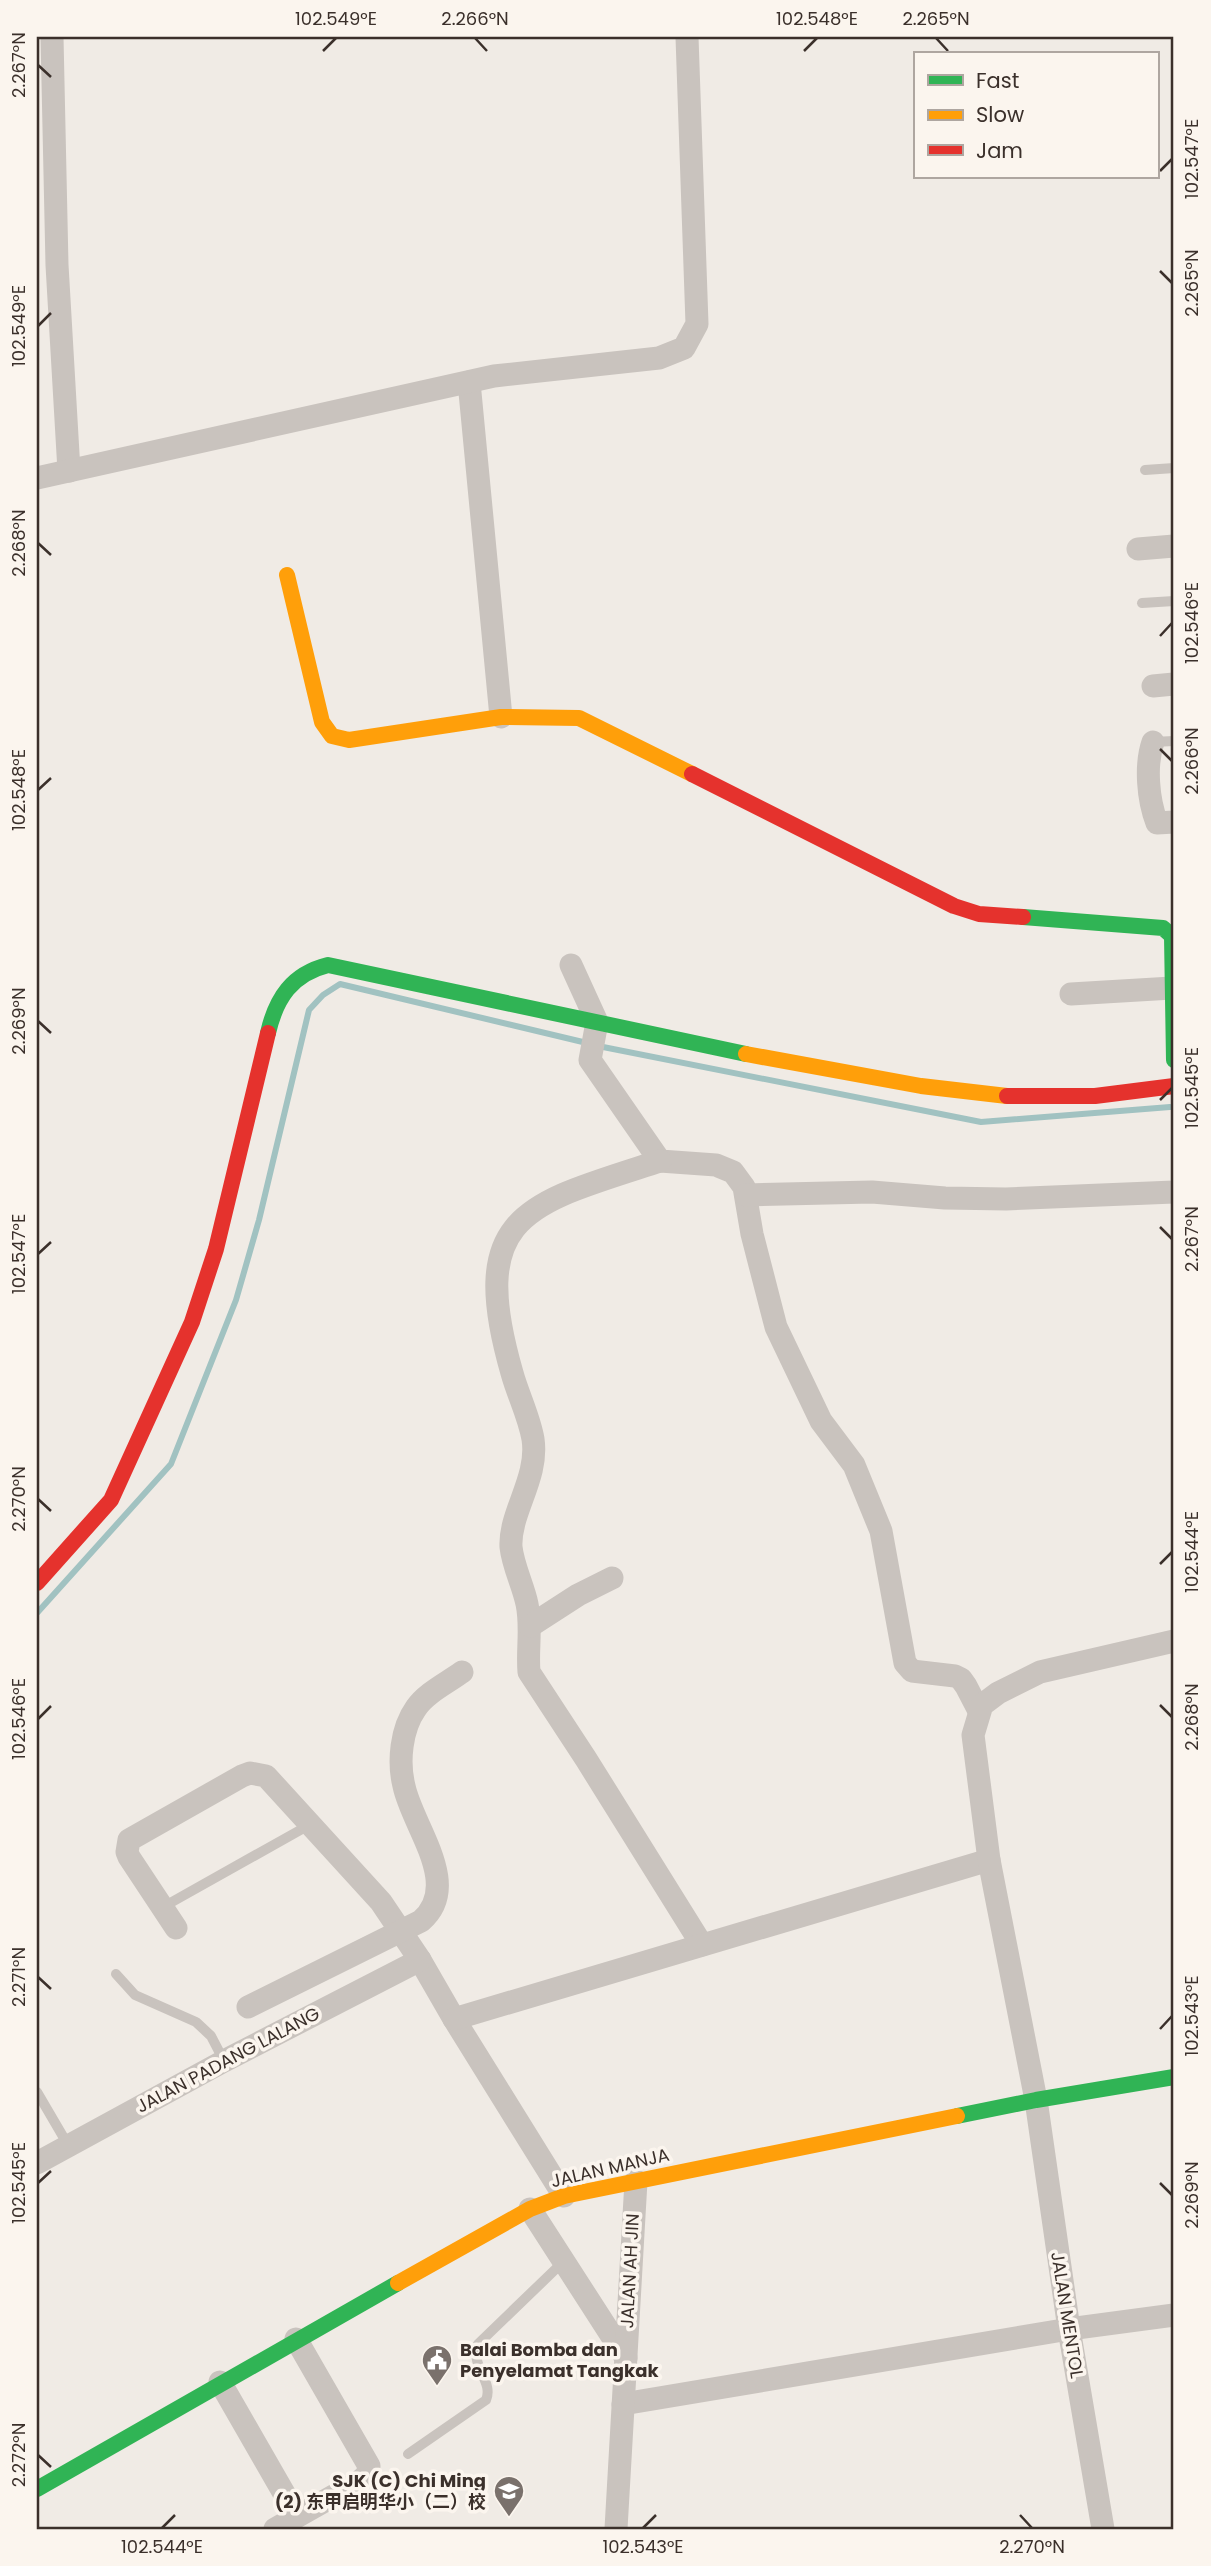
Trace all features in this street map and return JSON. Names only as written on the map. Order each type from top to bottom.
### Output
[{"type":"street","points":[[52,37],[57,265],[69,471]]},
{"type":"street","points":[[37,478],[494,376],[659,358],[684,348],[696,324],[687,37]]},
{"type":"street","points":[[469,382],[501,717]]},
{"type":"street","points":[[1138,549],[1174,546]]},
{"type":"street","points":[[287,575],[322,722],[332,736],[349,740],[501,717],[579,718],[939,899],[979,914],[1168,930],[1172,936],[1174,1060]]},
{"type":"street","points":[[1164,741],[1149,753],[1151,808],[1157,823],[1174,822]]},
{"type":"street","points":[[37,1583],[111,1500],[192,1322],[216,1249],[272,1014],[296,977],[309,969],[328,965],[594,1034],[947,1088],[1017,1097],[1128,1094],[1174,1086]]},
{"type":"street","points":[[571,965],[594,1034],[590,1060],[660,1161]]},
{"type":"street","points":[[1070,995],[1172,988]]},
{"type":"street","points":[[702,1945],[529,1672],[530,1626],[527,1605],[511,1547],[533,1464],[533,1440],[512,1372],[495,1293],[497,1265],[504,1242],[517,1223],[532,1210],[567,1192],[660,1161],[716,1165],[733,1172],[744,1187],[752,1234],[776,1327],[821,1421],[854,1465],[881,1531],[905,1663],[912,1671],[961,1679],[979,1711]]},
{"type":"street","points":[[746,1195],[872,1192],[945,1198],[1018,1199],[1174,1192]]},
{"type":"street","points":[[530,1626],[578,1595],[612,1578]]},
{"type":"street","points":[[979,1711],[982,1705],[998,1693],[1040,1672],[1174,1641]]},
{"type":"street","points":[[248,2007],[421,1921],[430,1914],[435,1904],[438,1883],[427,1840],[404,1787],[401,1769],[406,1727],[415,1708],[423,1699],[463,1672]]},
{"type":"street","name":"JALAN MENTOL","points":[[979,1711],[973,1735],[989,1860],[1036,2100],[1069,2329],[1103,2529]]},
{"type":"street","points":[[176,1928],[127,1852],[127,1846],[134,1836],[250,1773],[266,1776],[381,1902],[401,1930],[564,2196]]},
{"type":"street","points":[[454,2019],[989,1860]]},
{"type":"street","name":"JALAN PADANG LALANG","points":[[37,2163],[224,2061],[420,1960]]},
{"type":"street","name":"JALAN MANJA","points":[[37,2489],[296,2339],[530,2209],[564,2196],[1036,2100],[1174,2077]]},
{"type":"street","name":"JALAN AH JIN","points":[[616,2529],[636,2181]]},
{"type":"street","points":[[530,2209],[626,2358]]},
{"type":"street","points":[[623,2404],[1069,2329],[1174,2315]]},
{"type":"street","points":[[275,2529],[360,2481],[367,2475],[369,2466],[296,2339]]},
{"type":"street","points":[[220,2382],[297,2516]]},
{"type":"lane","points":[[1145,470],[1174,468]]},
{"type":"lane","points":[[1142,603],[1174,601]]},
{"type":"lane","points":[[163,1907],[311,1824]]},
{"type":"lane","points":[[116,1974],[132,1993],[204,2028],[224,2061]]},
{"type":"lane","points":[[37,2092],[40,2107],[68,2145]]},
{"type":"lane","points":[[408,2454],[486,2400],[488,2389],[480,2374],[475,2353],[478,2344],[564,2262]]},
{"type":"waterway","points":[[37,1613],[171,1464],[236,1300],[259,1220],[309,1010],[323,995],[340,984],[587,1043]]},
{"type":"waterway","points":[[598,1046],[981,1122],[1170,1107]]},
{"type":"traffic: fast","points":[[1023,917],[1163,928],[1172,936],[1174,1060]]},
{"type":"traffic: fast","points":[[268,1033],[281,998],[295,981],[328,965],[746,1054]]},
{"type":"traffic: fast","points":[[957,2116],[1174,2077]]},
{"type":"traffic: fast","points":[[37,2489],[398,2283]]},
{"type":"traffic: slow","points":[[287,575],[322,722],[332,736],[349,740],[501,717],[579,718],[692,774]]},
{"type":"traffic: slow","points":[[746,1054],[921,1086],[1007,1096]]},
{"type":"traffic: slow","points":[[398,2283],[530,2209],[564,2196],[957,2116]]},
{"type":"traffic: jam","points":[[692,774],[954,906],[979,914],[1023,917]]},
{"type":"traffic: jam","points":[[37,1583],[111,1500],[192,1322],[216,1249],[268,1033]]},
{"type":"traffic: jam","points":[[1007,1096],[1095,1096],[1174,1086]]},
{"type":"place","name":"Balai Bomba dan Penyelamat Tangkak","points":[[437,2387]]},
{"type":"place","name":"SJK (C) Chi Ming (2) 东甲启明华小（二）校","points":[[509,2518]]}]
